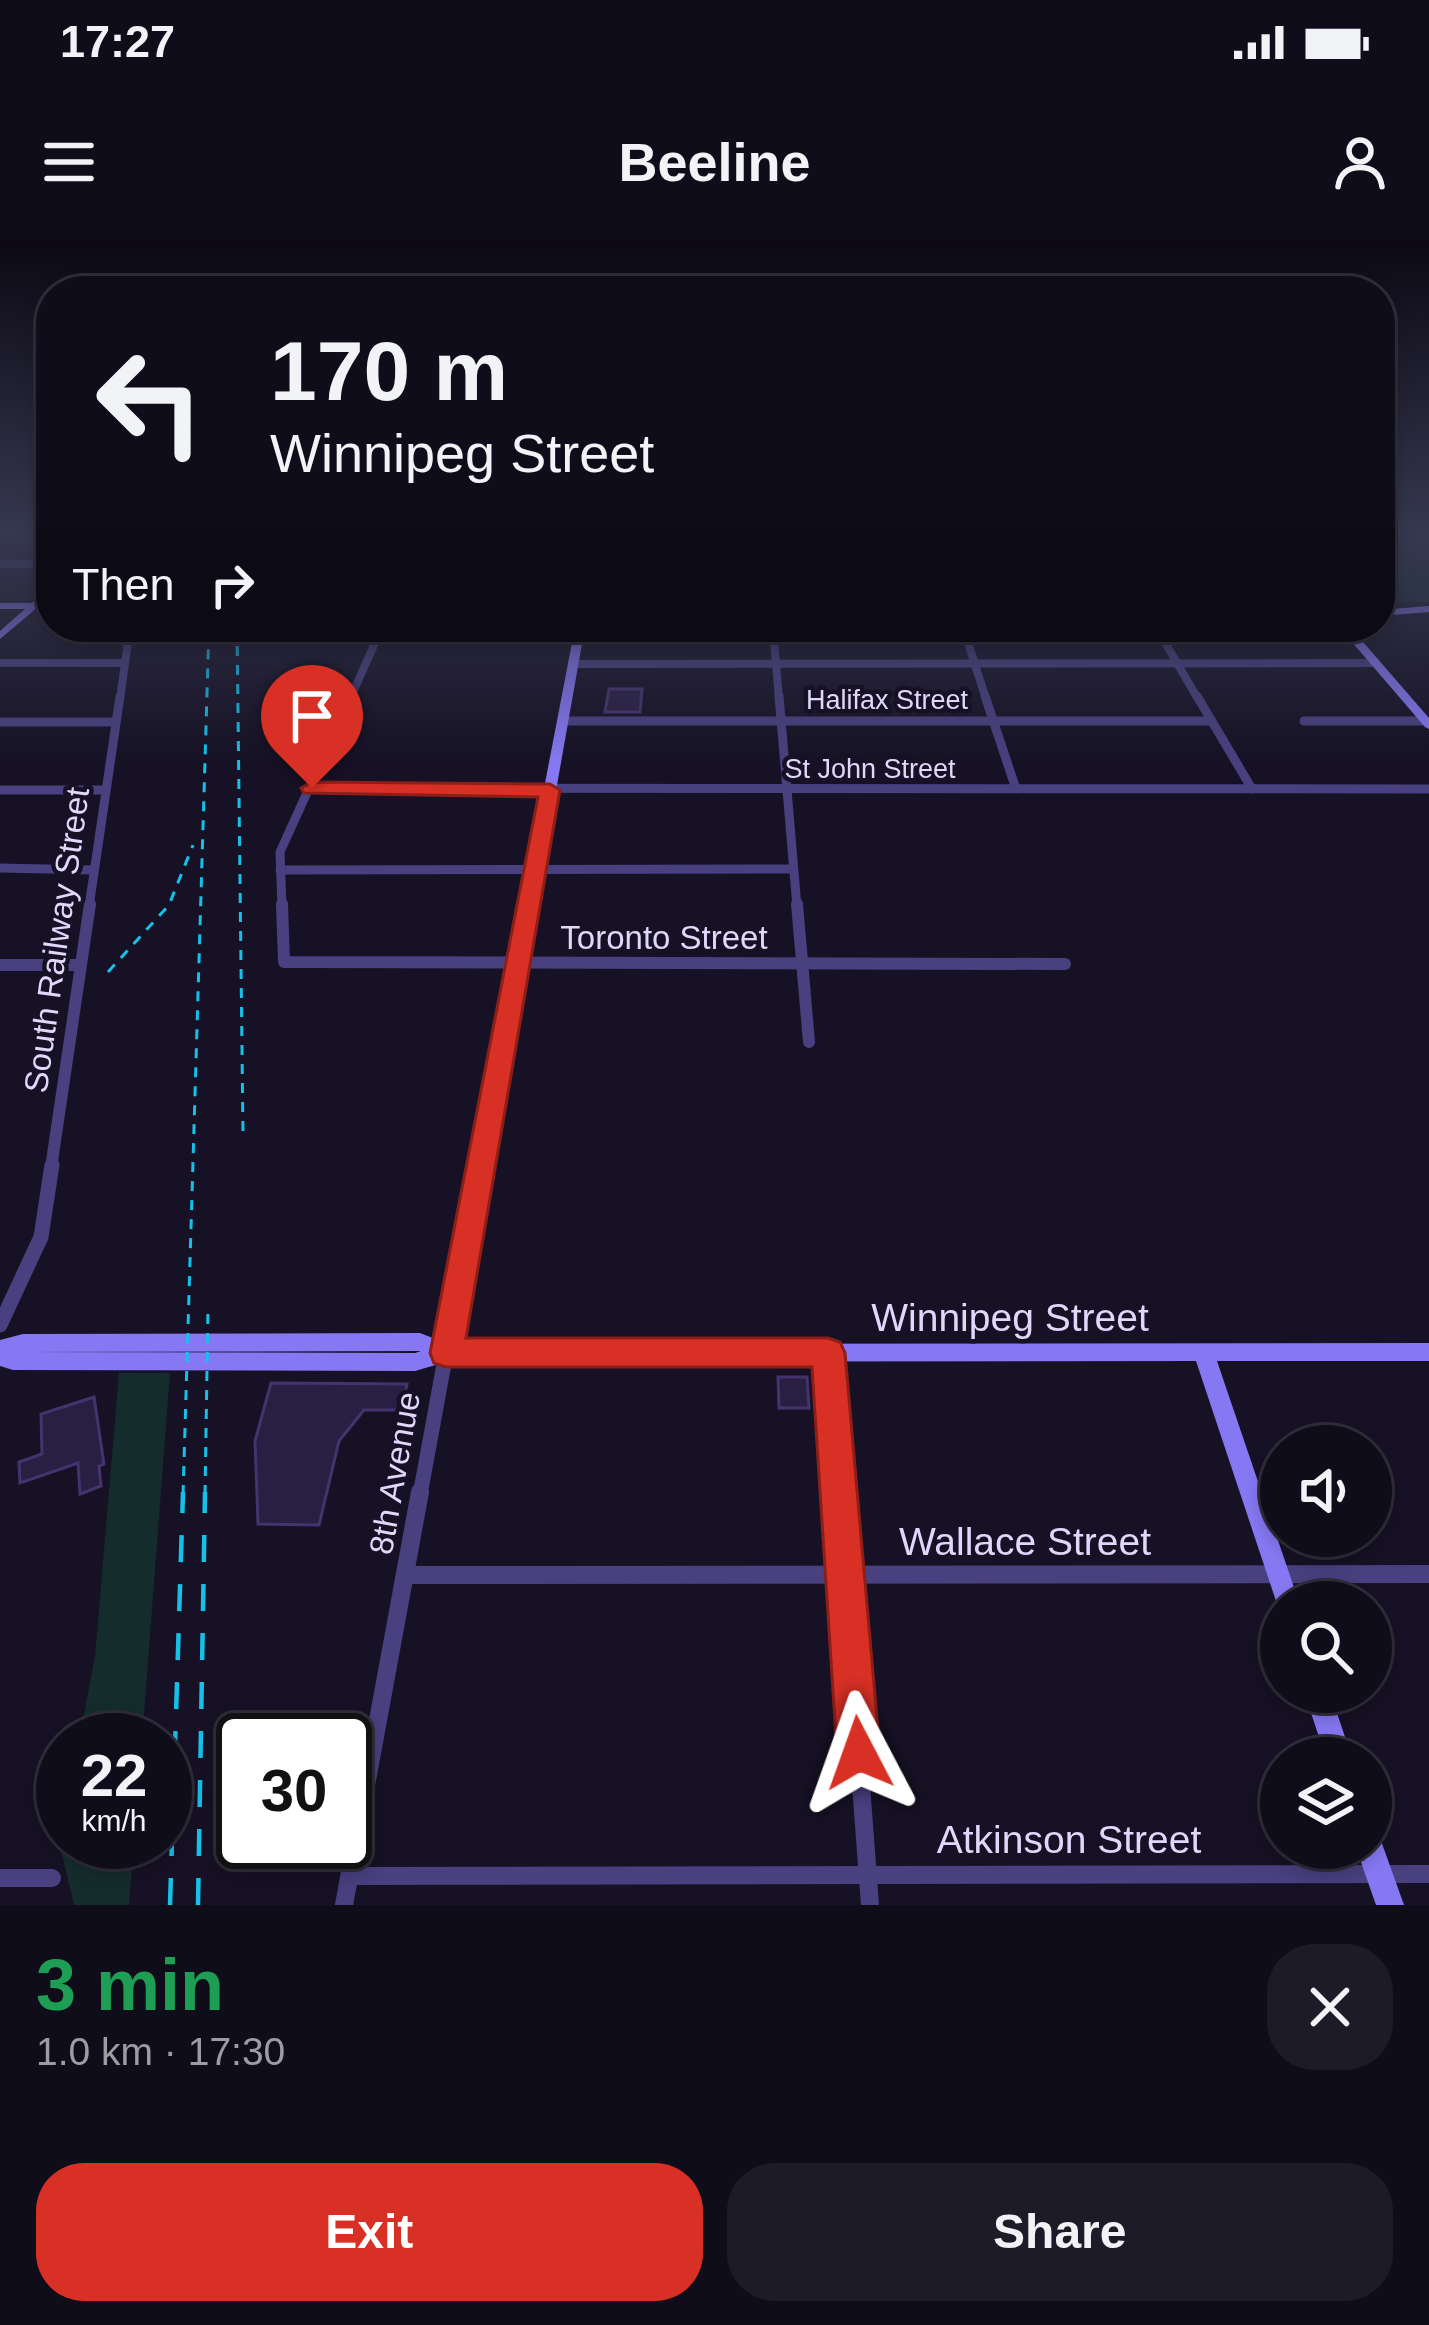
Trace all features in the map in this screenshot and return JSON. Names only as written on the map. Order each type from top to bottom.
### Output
[{"type":"main road","points":[[0,636],[13,610]]},
{"type":"main road","name":"8th Avenue","points":[[446,1353],[577,642]]},
{"type":"main road","points":[[1357,642],[1427,723]]},
{"type":"main road","name":"Winnipeg Street","points":[[0,1353],[14,1361],[415,1362],[446,1353],[1429,1352]]},
{"type":"main road","points":[[1204,1353],[1280,1581]]},
{"type":"main road","points":[[1378,1869],[1390,1905]]},
{"type":"street","name":"South Railway Street","points":[[0,1325],[41,1237],[127,642]]},
{"type":"street","points":[[375,642],[280,852],[280,870],[792,869]]},
{"type":"street","points":[[773,642],[809,1042]]},
{"type":"street","points":[[968,642],[1016,789]]},
{"type":"street","points":[[1164,642],[1252,789]]},
{"type":"street","points":[[0,663],[123,663]]},
{"type":"street","points":[[573,664],[1376,663]]},
{"type":"street","name":"Halifax Street","points":[[563,721],[1212,721]]},
{"type":"street","points":[[1304,721],[1427,723]]},
{"type":"street","points":[[0,722],[114,722]]},
{"type":"street","name":"St John Street","points":[[312,788],[1429,789]]},
{"type":"street","points":[[0,790],[104,790]]},
{"type":"street","points":[[0,868],[93,869]]},
{"type":"street","name":"Toronto Street","points":[[280,870],[284,962],[1065,964]]},
{"type":"street","points":[[0,965],[80,965]]},
{"type":"street","name":"8th Avenue","points":[[344,1905],[446,1353]]},
{"type":"street","points":[[828,1353],[870,1905]]},
{"type":"street","name":"Wallace Street","points":[[406,1575],[1429,1574]]},
{"type":"street","name":"Atkinson Street","points":[[350,1876],[868,1876],[1260,1864]]},
{"type":"street","name":"Atkinson Street","points":[[1392,1865],[1429,1874]]},
{"type":"street","points":[[0,1878],[52,1878]]},
{"type":"green space","points":[[119,1373],[170,1373],[144,1713],[84,1713],[95,1657]]},
{"type":"green space","points":[[65,1869],[132,1869],[129,1905],[74,1905]]},
{"type":"building","points":[[609,689],[642,689],[640,712],[605,712]]},
{"type":"building","points":[[778,1377],[807,1377],[809,1408],[779,1408]]},
{"type":"building","points":[[271,1383],[407,1384],[402,1410],[364,1410],[339,1441],[319,1525],[258,1524],[255,1441]]},
{"type":"building","points":[[94,1397],[104,1464],[99,1466],[101,1486],[80,1494],[78,1463],[20,1483],[19,1462],[42,1454],[41,1414]]},
{"type":"railway","points":[[183,1495],[209,642]]},
{"type":"railway","points":[[237,642],[243,1134]]},
{"type":"railway","points":[[108,972],[169,905],[193,845]]},
{"type":"railway","points":[[205,1495],[208,1307]]},
{"type":"railway","points":[[170,1905],[183,1492]]},
{"type":"railway","points":[[198,1905],[205,1492]]},
{"type":"route","points":[[312,788],[550,790],[446,1353],[828,1353],[859,1753]]}]
